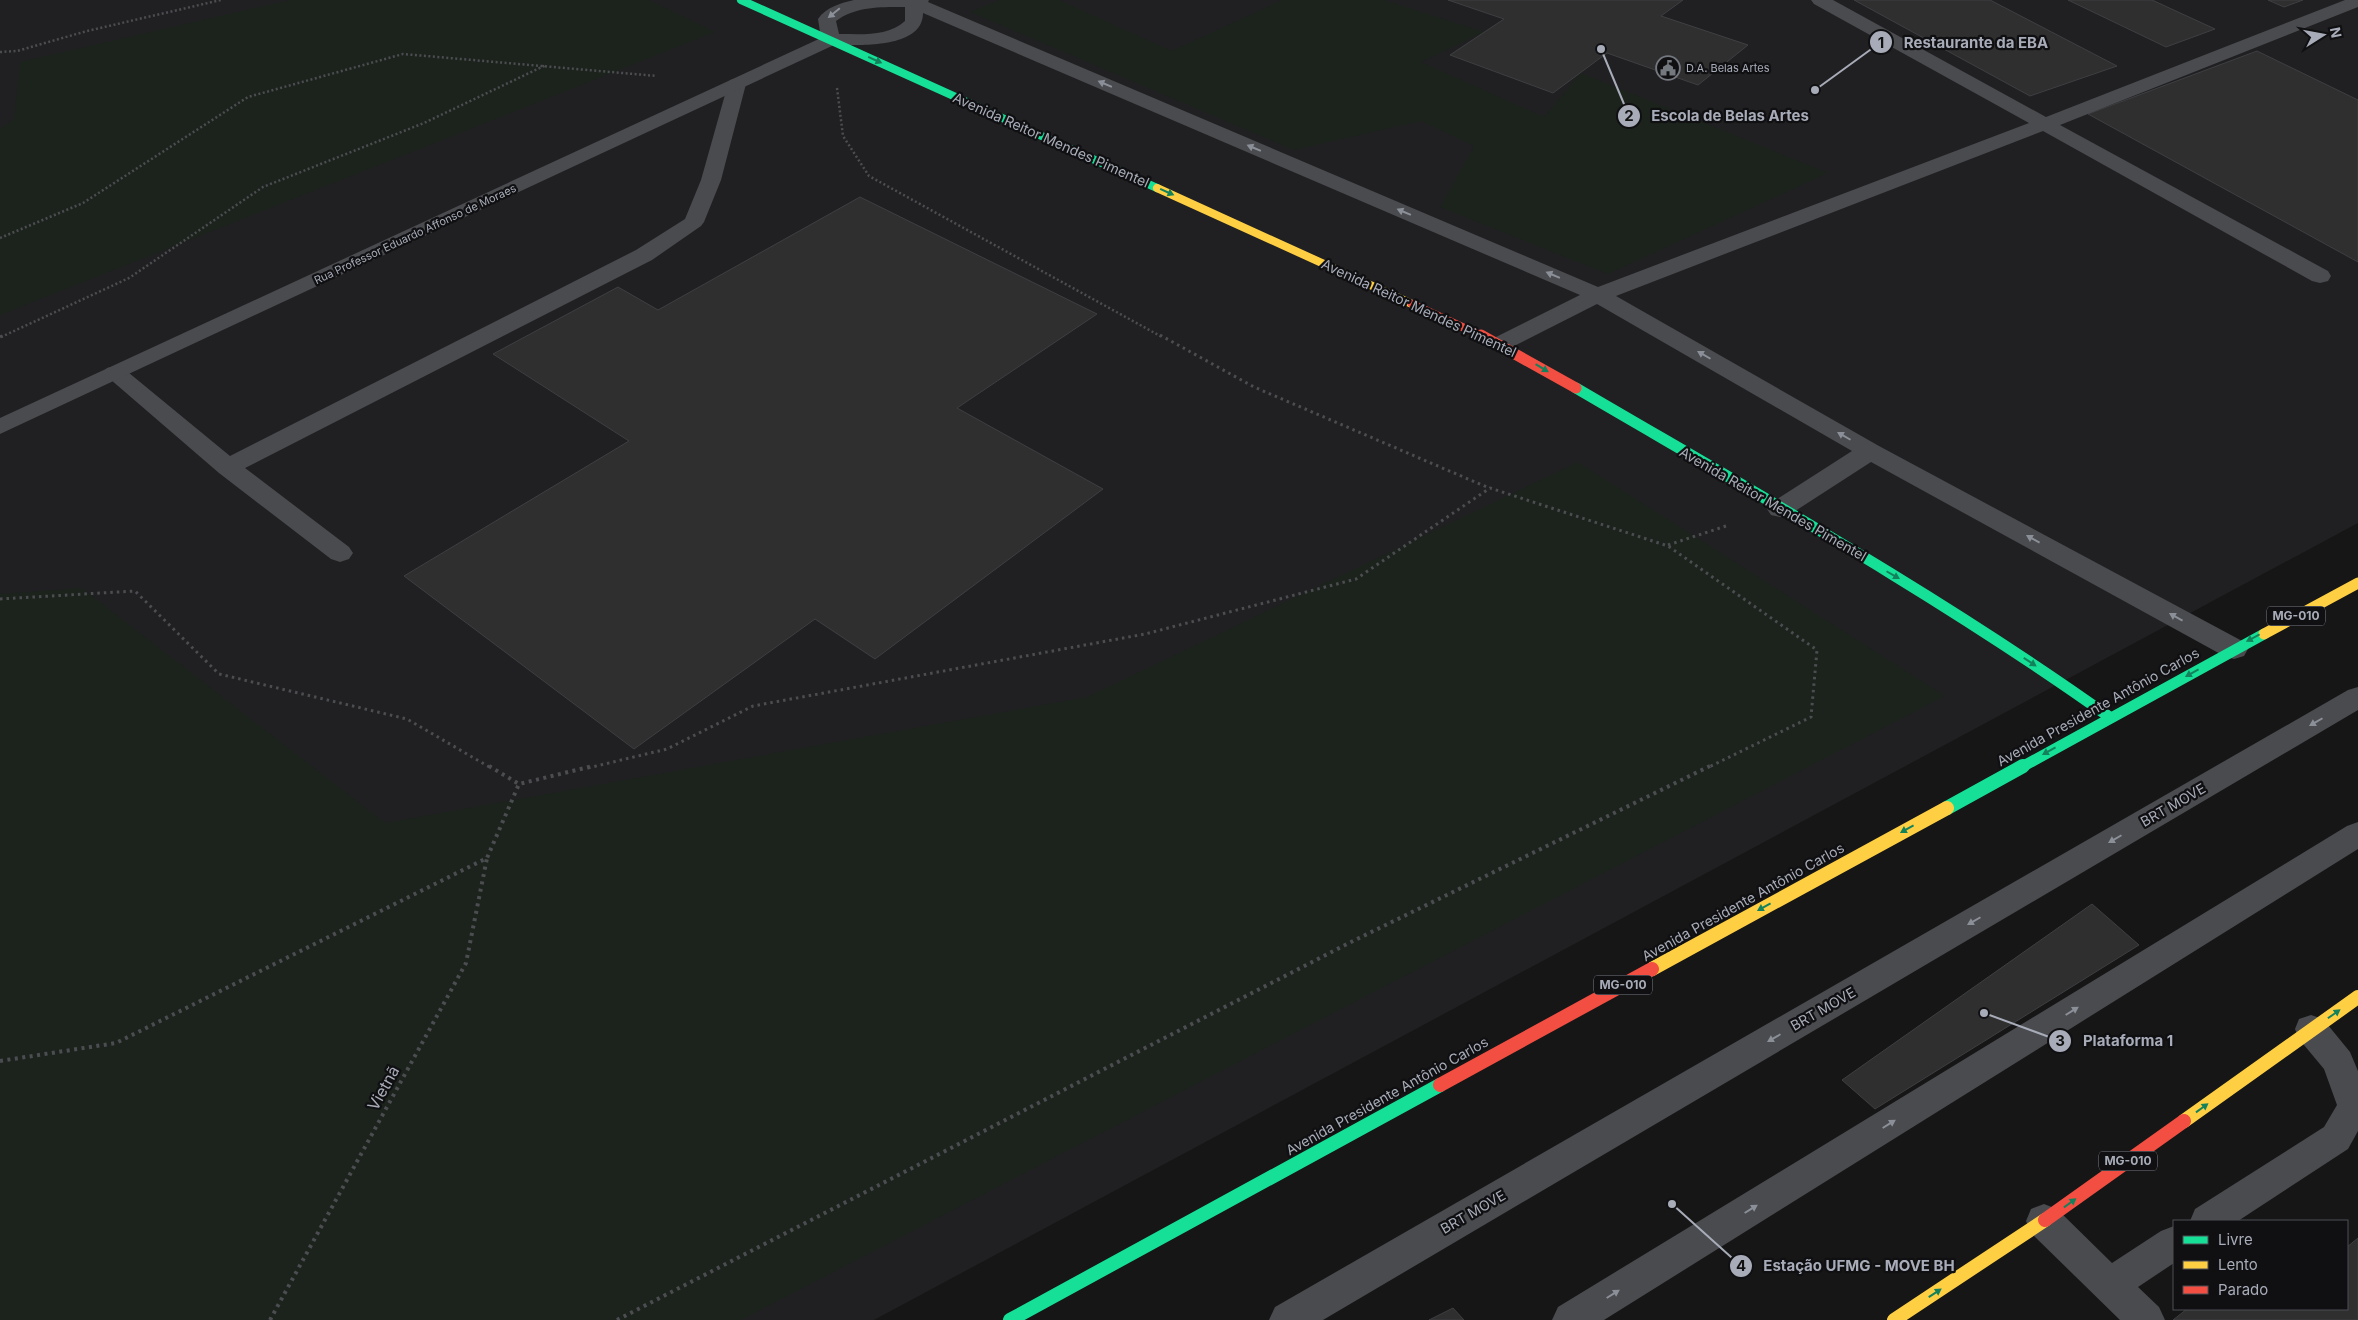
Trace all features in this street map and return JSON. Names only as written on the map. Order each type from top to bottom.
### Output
[{"type":"main road","name":"Avenida Reitor Mendes Pimentel","points":[[741,0],[1500,344],[1920,591],[2077,692],[2111,718]]},
{"type":"main road","name":"Avenida Presidente Antônio Carlos","points":[[1010,1320],[2234,649],[2358,583]]},
{"type":"main road","name":"MG-010","points":[[1894,1320],[2044,1221],[2358,997]]},
{"type":"street","points":[[1820,0],[2320,276]]},
{"type":"street","points":[[914,1],[914,23],[908,30],[880,38],[831,40],[827,19],[831,13],[842,7],[861,1],[914,1],[1598,294],[1870,451],[2234,649]]},
{"type":"street","points":[[1500,344],[1598,294],[2044,124],[2358,1]]},
{"type":"street","name":"Rua Professor Eduardo Affonso de Moraes","points":[[0,427],[831,40]]},
{"type":"street","points":[[228,468],[644,255],[694,222],[712,180],[737,84]]},
{"type":"street","points":[[115,374],[228,468],[340,552]]},
{"type":"street","points":[[1780,509],[1870,451]]},
{"type":"street","name":"BRT MOVE","points":[[1288,1320],[2358,698]]},
{"type":"street","points":[[1571,1320],[2358,834]]},
{"type":"street","points":[[2210,1220],[2336,1138],[2354,1106],[2338,1062],[2311,1030]]},
{"type":"street","points":[[2044,1221],[2146,1320]]},
{"type":"street","points":[[2110,1285],[2173,1244]]},
{"type":"path","points":[[0,52],[17,51],[87,31],[221,0]]},
{"type":"path","points":[[617,1320],[1349,943],[1811,717],[1818,650],[1668,546],[1490,488],[1254,387],[868,176],[843,136],[831,40]]},
{"type":"path","points":[[0,238],[83,203],[248,96],[403,54],[661,76]]},
{"type":"path","points":[[0,338],[129,278],[263,187],[424,123],[547,65]]},
{"type":"path","points":[[0,599],[135,591],[219,674],[407,719],[519,784],[667,749],[753,706],[1145,634],[1356,579],[1490,488]]},
{"type":"path","name":"Vietnã","points":[[270,1320],[466,963],[487,858],[519,784]]},
{"type":"path","points":[[0,1061],[116,1043],[487,858]]},
{"type":"shaded area","points":[[0,0],[2358,0],[2358,523],[874,1320],[0,1320]]},
{"type":"shaded area","points":[[290,0],[649,0],[715,32],[0,315],[0,129],[14,119],[20,62]]},
{"type":"shaded area","points":[[1000,0],[1059,0],[1172,51],[1282,0],[1384,0],[1484,32],[1421,62],[1544,117],[1581,73],[1828,173],[1608,274],[1440,207],[1474,146],[1421,121],[1294,150],[970,12]]},
{"type":"shaded area","points":[[1578,462],[1945,696],[741,1320],[0,1320],[0,594],[82,588],[385,823],[1087,697]]},
{"type":"building","points":[[1448,0],[1683,0],[1661,16],[1748,45],[1698,85],[1607,53],[1553,93],[1450,55],[1504,19]]},
{"type":"building","points":[[1854,0],[1990,0],[2117,66],[2030,96]]},
{"type":"building","points":[[2068,0],[2152,0],[2215,29],[2166,47]]},
{"type":"building","points":[[2268,0],[2303,0],[2284,7]]},
{"type":"building","points":[[2257,51],[2358,100],[2358,262],[2088,114]]},
{"type":"building","points":[[860,197],[1097,314],[957,408],[1103,489],[875,659],[815,619],[634,749],[404,576],[629,441],[493,354],[618,287],[658,310]]},
{"type":"building","points":[[2092,904],[2139,945],[1875,1109],[1842,1080]]},
{"type":"building","points":[[2358,1238],[2358,1320],[2173,1320],[2186,1310],[2348,1310],[2348,1246]]},
{"type":"building","points":[[1453,1308],[1464,1320],[1429,1320]]},
{"type":"traffic: fast","points":[[741,0],[1157,188]]},
{"type":"traffic: fast","points":[[1576,388],[1780,506],[1915,587],[1982,629],[2111,718]]},
{"type":"traffic: fast","points":[[1947,808],[2264,634]]},
{"type":"traffic: fast","points":[[1010,1320],[1440,1085]]},
{"type":"traffic: slow","points":[[1157,188],[1412,304]]},
{"type":"traffic: slow","points":[[2264,634],[2358,583]]},
{"type":"traffic: slow","points":[[1652,969],[1947,808]]},
{"type":"traffic: slow","points":[[2184,1121],[2358,997]]},
{"type":"traffic: slow","points":[[1894,1320],[2045,1220]]},
{"type":"traffic: jam","points":[[1412,304],[1500,344],[1576,388]]},
{"type":"traffic: jam","points":[[1440,1085],[1652,969]]},
{"type":"traffic: jam","points":[[2045,1220],[2184,1121]]},
{"type":"place","name":"Escola de Belas Artes","points":[[1601,49]]},
{"type":"place","name":"D.A. Belas Artes","points":[[1668,68]]},
{"type":"place","name":"Restaurante da EBA","points":[[1815,90]]},
{"type":"place","name":"Plataforma 1","points":[[1984,1013]]},
{"type":"place","name":"Estação UFMG - MOVE BH","points":[[1672,1204]]}]
